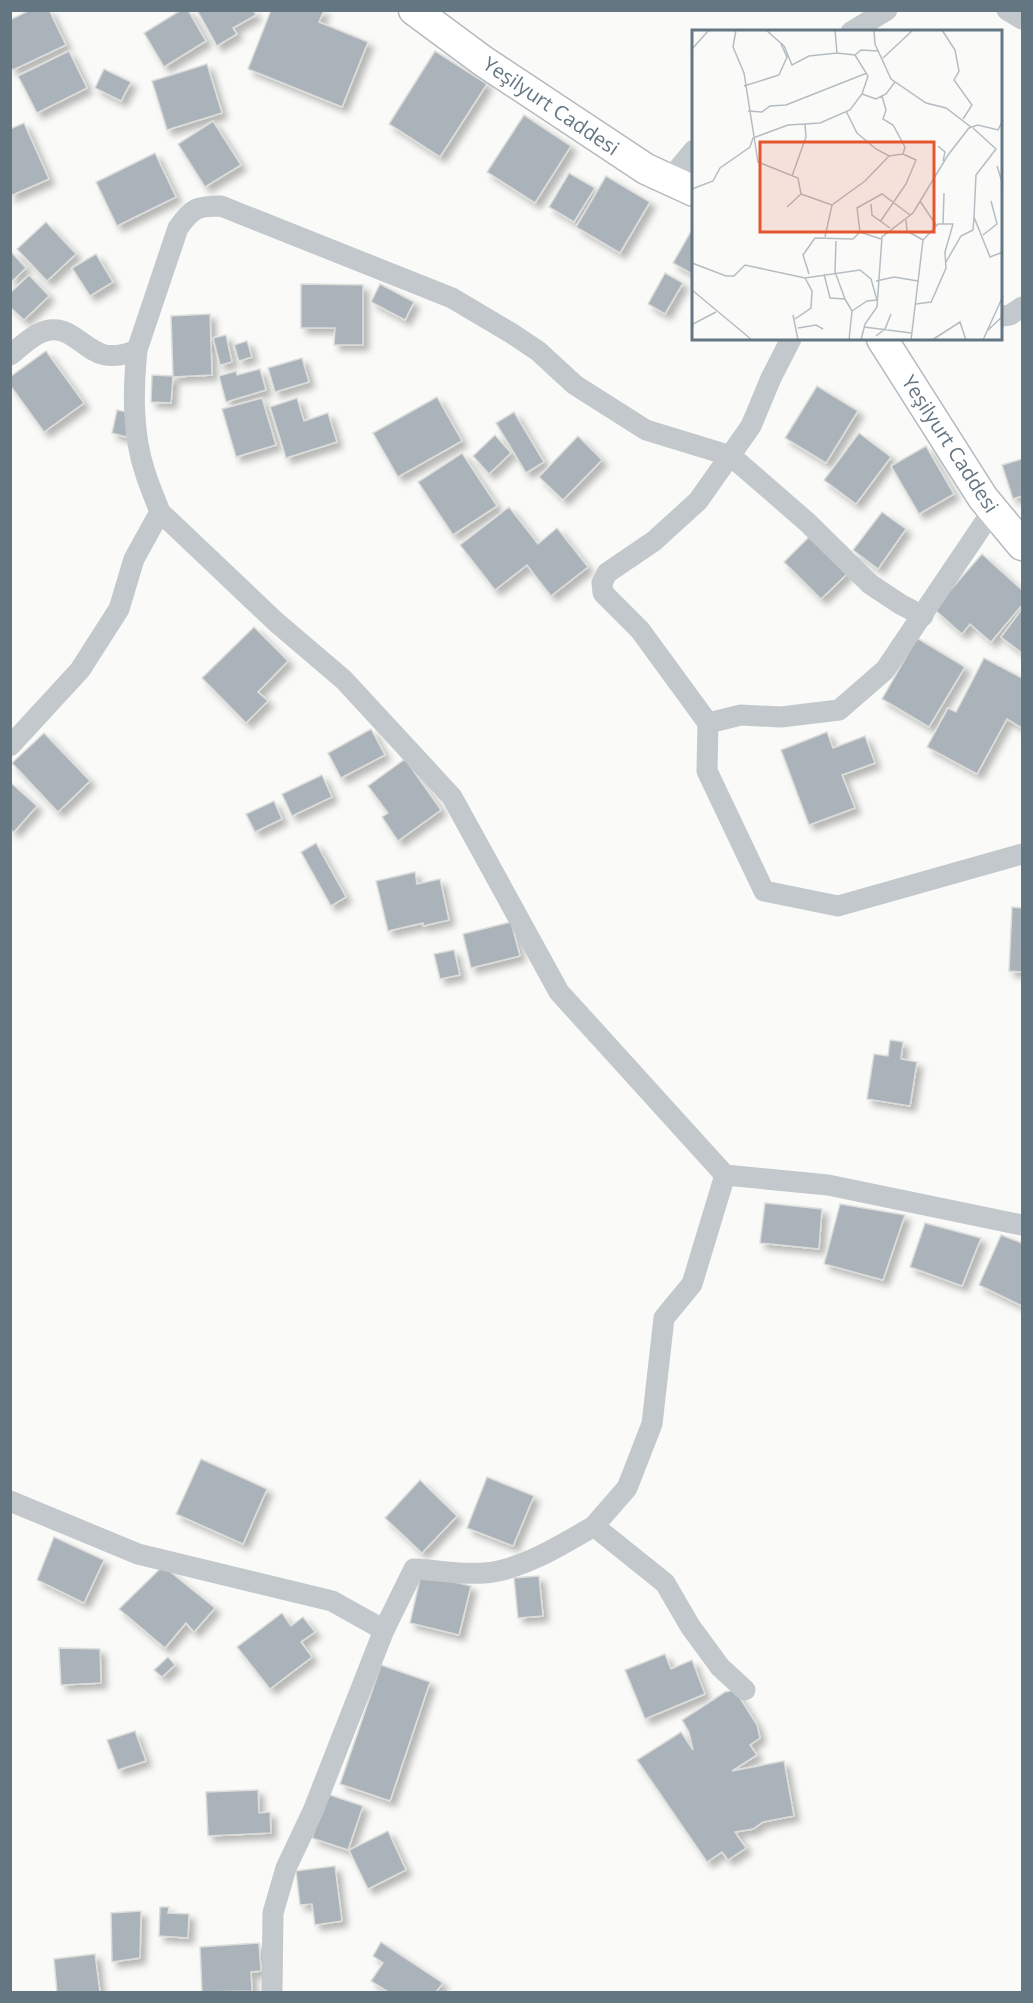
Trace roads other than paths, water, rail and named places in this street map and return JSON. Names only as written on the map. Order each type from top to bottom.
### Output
[{"type":"main road","name":"Yeşilyurt Caddesi","points":[[414,10],[483,61],[568,118],[646,169],[681,186]]},
{"type":"main road","name":"Yeşilyurt Caddesi","points":[[883,340],[993,510],[1023,545]]},
{"type":"street","points":[[854,30],[887,10]]},
{"type":"street","points":[[1007,10],[1023,19]]},
{"type":"street","points":[[681,186],[692,156]]},
{"type":"street","points":[[923,616],[870,584],[807,522],[731,456],[646,430],[575,385],[538,351],[452,298],[221,207],[201,206],[188,213],[178,228],[137,350],[134,378],[135,421],[144,470],[160,512],[276,622],[344,680],[452,797],[559,992],[725,1175],[828,1185],[1023,1225]]},
{"type":"street","points":[[1003,316],[1010,315],[1023,307]]},
{"type":"street","points":[[10,355],[34,336],[50,330],[63,331],[104,355],[118,356],[137,350]]},
{"type":"street","points":[[790,340],[771,378],[751,426],[698,501],[654,541],[607,573],[602,583],[603,593],[640,630],[708,723],[707,771],[764,891],[838,906],[1023,854]]},
{"type":"street","points":[[708,723],[741,715],[781,717],[839,710],[885,670],[993,510]]},
{"type":"street","points":[[10,746],[80,670],[97,644],[119,609],[134,559],[160,512]]},
{"type":"street","points":[[272,1992],[273,1913],[286,1868],[313,1811],[384,1630],[414,1569],[485,1573],[522,1564],[543,1555],[594,1526],[627,1488],[652,1424],[664,1318],[692,1284],[725,1175]]},
{"type":"street","points":[[10,1501],[138,1554],[332,1601],[384,1630]]},
{"type":"street","points":[[594,1526],[665,1583],[690,1626],[720,1667],[745,1690]]}]
